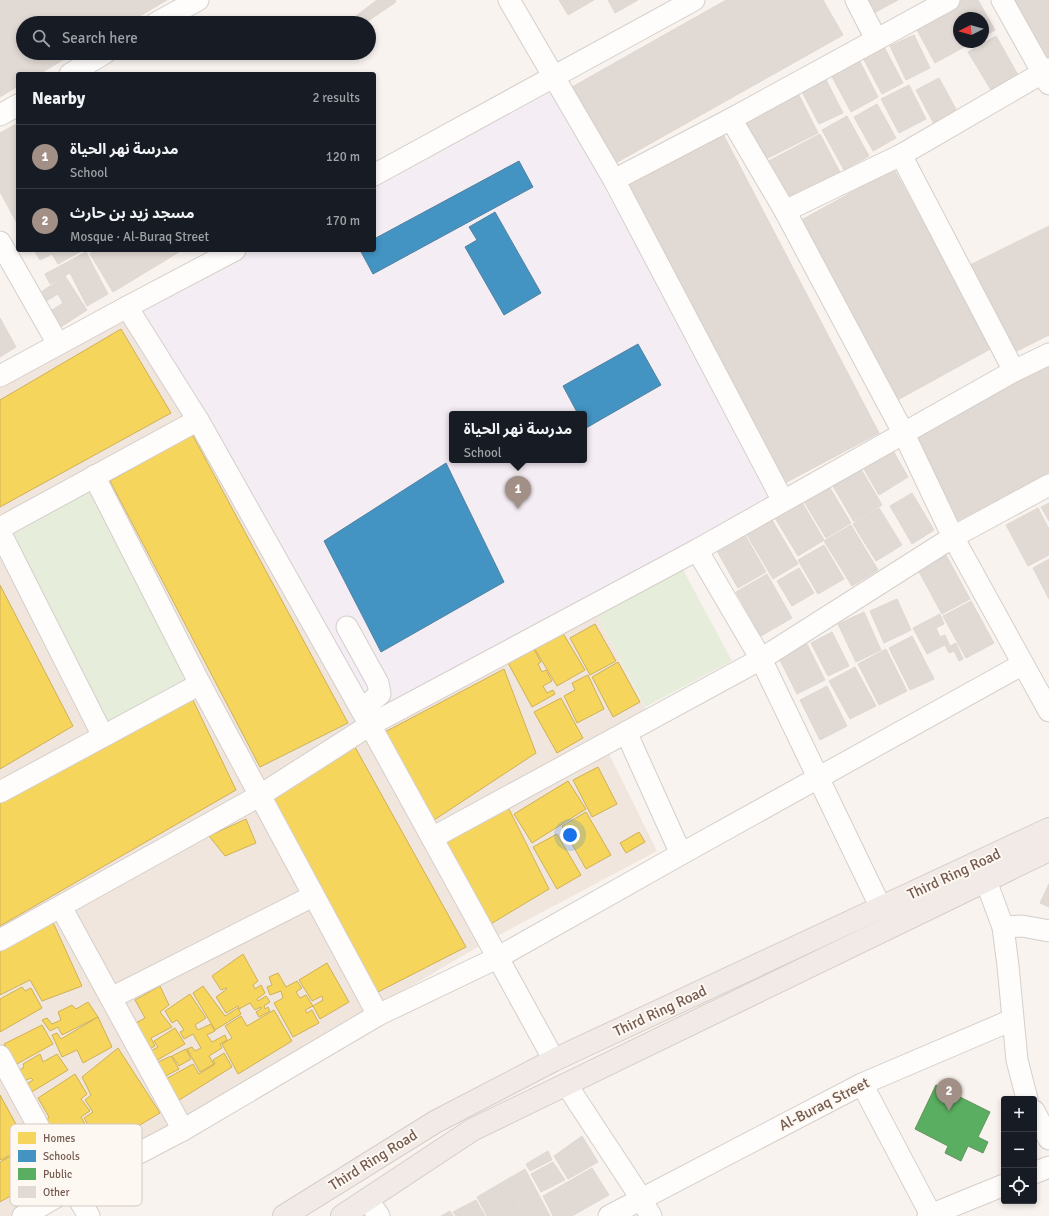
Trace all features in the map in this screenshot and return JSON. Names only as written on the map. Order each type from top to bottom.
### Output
[{"type":"highway","name":"Third Ring Road","points":[[284,1216],[435,1122],[554,1060],[1049,829]]},
{"type":"highway","name":"Third Ring Road","points":[[342,1216],[373,1208],[472,1130],[1049,850]]},
{"type":"street","points":[[169,16],[198,0]]},
{"type":"street","points":[[509,0],[614,180],[783,501]]},
{"type":"street","points":[[376,174],[694,0]]},
{"type":"street","points":[[856,0],[876,40]]},
{"type":"street","points":[[614,180],[732,119],[949,0]]},
{"type":"street","points":[[785,212],[901,155],[1047,75],[1002,0]]},
{"type":"street","points":[[76,72],[103,62]]},
{"type":"street","points":[[0,115],[16,106]]},
{"type":"street","points":[[732,119],[785,212],[904,434],[953,537],[1023,664],[1047,701]]},
{"type":"street","points":[[901,155],[1014,371]]},
{"type":"street","points":[[0,242],[58,344]]},
{"type":"street","points":[[0,376],[127,306],[205,257],[227,252]]},
{"type":"street","points":[[127,306],[198,420],[366,717],[554,1060]]},
{"type":"street","points":[[0,940],[259,796],[366,717],[697,550],[1014,371],[1049,354]]},
{"type":"street","points":[[0,528],[198,420]]},
{"type":"street","points":[[94,476],[259,796],[378,1015]]},
{"type":"street","points":[[432,838],[761,659],[953,537],[1049,485]]},
{"type":"street","points":[[0,532],[103,736]]},
{"type":"street","points":[[697,550],[761,659],[880,908]]},
{"type":"street","points":[[347,627],[378,683],[380,694],[373,700],[366,717]]},
{"type":"street","points":[[142,1151],[183,1130],[378,1015],[497,958],[1023,664]]},
{"type":"street","points":[[0,792],[200,684]]},
{"type":"street","points":[[626,732],[681,854]]},
{"type":"street","points":[[986,881],[1003,927],[1017,1060],[1026,1096]]},
{"type":"street","points":[[111,998],[314,896]]},
{"type":"street","points":[[61,907],[183,1130]]},
{"type":"street","points":[[1003,927],[1022,926],[1049,931]]},
{"type":"street","name":"Al-Buraq Street","points":[[610,1216],[646,1207],[862,1084],[1012,1020]]},
{"type":"street","points":[[0,1056],[37,1124]]},
{"type":"street","points":[[566,1084],[646,1207]]},
{"type":"street","points":[[862,1084],[930,1215],[1001,1186]]},
{"type":"street","points":[[1037,1117],[1049,1139]]},
{"type":"street","points":[[1037,1172],[1049,1167]]},
{"type":"street","points":[[24,1216],[41,1206]]},
{"type":"street","points":[[83,1206],[89,1216]]},
{"type":"shaded area","points":[[552,81],[779,500],[372,720],[137,308],[239,252],[376,252],[376,177]]},
{"type":"shaded area","points":[[127,307],[595,612],[649,716],[603,742],[657,851],[486,942],[142,1145],[142,1124],[10,1124],[10,1206],[38,1206],[21,1216],[0,1216],[0,377]]},
{"type":"green space","points":[[94,477],[200,685],[103,736],[0,529]]},
{"type":"green space","points":[[681,566],[732,661],[645,707],[595,612]]},
{"type":"building: Homes","points":[[121,329],[171,413],[0,507],[0,400]]},
{"type":"building: Homes","points":[[192,434],[348,723],[260,767],[110,481]]},
{"type":"building: Homes","points":[[0,585],[73,726],[0,769]]},
{"type":"building: Homes","points":[[595,624],[616,661],[590,675],[570,638]]},
{"type":"building: Homes","points":[[561,630],[585,670],[557,686],[533,646]]},
{"type":"building: Homes","points":[[532,646],[541,662],[538,664],[542,672],[546,670],[552,681],[543,686],[547,693],[553,690],[555,694],[532,707],[507,661]]},
{"type":"building: Homes","points":[[618,662],[640,702],[613,717],[592,677]]},
{"type":"building: Homes","points":[[504,669],[536,753],[431,822],[383,733]]},
{"type":"building: Homes","points":[[588,675],[604,709],[577,723],[564,696],[575,690],[572,683]]},
{"type":"building: Homes","points":[[191,696],[236,790],[0,926],[0,803]]},
{"type":"building: Homes","points":[[561,698],[583,738],[557,753],[534,712]]},
{"type":"building: Homes","points":[[355,747],[466,947],[376,993],[273,799]]},
{"type":"building: Homes","points":[[598,767],[617,804],[592,817],[573,780]]},
{"type":"building: Homes","points":[[568,781],[586,809],[532,843],[514,814]]},
{"type":"building: Homes","points":[[508,807],[549,889],[489,925],[442,843]]},
{"type":"building: Homes","points":[[586,812],[611,855],[586,869],[562,826]]},
{"type":"building: Homes","points":[[246,819],[256,843],[225,856],[209,836]]},
{"type":"building: Homes","points":[[639,832],[645,842],[626,853],[620,843]]},
{"type":"building: Homes","points":[[557,834],[581,875],[557,889],[533,847]]},
{"type":"building: Homes","points":[[52,920],[82,986],[42,1001],[30,980],[0,995],[0,948]]},
{"type":"building: Homes","points":[[243,954],[258,981],[253,985],[255,989],[261,985],[265,993],[257,999],[258,1001],[266,996],[270,1002],[264,1006],[265,1009],[268,1007],[270,1011],[259,1017],[256,1012],[261,1009],[261,1007],[255,1010],[250,1003],[239,1009],[238,1006],[226,1013],[216,997],[227,989],[221,990],[212,976]]},
{"type":"building: Homes","points":[[327,963],[349,1002],[320,1019],[313,1006],[323,1000],[322,996],[312,1001],[299,980]]},
{"type":"building: Homes","points":[[278,973],[286,987],[297,981],[302,988],[296,992],[300,998],[306,995],[313,1006],[305,1010],[307,1013],[312,1010],[319,1023],[293,1037],[274,1003],[283,998],[281,991],[270,995],[267,987],[272,985],[269,977]]},
{"type":"building: Homes","points":[[160,986],[169,1005],[160,1012],[172,1027],[151,1038],[155,1046],[147,1050],[132,1025],[145,1018],[135,1000]]},
{"type":"building: Homes","points":[[203,986],[225,1016],[238,1008],[241,1014],[215,1030],[193,993]]},
{"type":"building: Homes","points":[[22,987],[25,991],[31,988],[42,1008],[0,1032],[0,999]]},
{"type":"building: Homes","points":[[190,994],[206,1018],[195,1025],[198,1030],[211,1024],[215,1031],[207,1035],[212,1042],[225,1035],[227,1040],[220,1044],[222,1048],[209,1056],[214,1064],[200,1072],[187,1049],[192,1047],[195,1051],[201,1048],[193,1034],[184,1039],[180,1032],[184,1030],[177,1020],[172,1023],[165,1011]]},
{"type":"building: Homes","points":[[88,1002],[98,1017],[62,1035],[58,1027],[50,1031],[42,1020],[47,1018],[52,1024],[61,1020],[58,1012],[72,1005],[76,1009]]},
{"type":"building: Homes","points":[[274,1010],[292,1041],[238,1074],[222,1044],[232,1038],[225,1026],[241,1016],[247,1026]]},
{"type":"building: Homes","points":[[98,1017],[112,1047],[83,1063],[77,1050],[62,1057],[52,1035],[57,1033],[61,1039]]},
{"type":"building: Homes","points":[[42,1025],[53,1044],[15,1065],[4,1044]]},
{"type":"building: Homes","points":[[175,1028],[185,1044],[154,1062],[149,1052],[158,1047],[154,1041]]},
{"type":"building: Homes","points":[[118,1048],[160,1113],[142,1124],[87,1124],[84,1118],[93,1112],[85,1100],[91,1095],[82,1077]]},
{"type":"building: Homes","points":[[186,1049],[191,1059],[179,1066],[172,1056]]},
{"type":"building: Homes","points":[[224,1053],[232,1067],[176,1102],[164,1080],[193,1064],[199,1074],[215,1064],[213,1060]]},
{"type":"building: Homes","points":[[40,1054],[43,1062],[57,1054],[68,1070],[30,1093],[25,1085],[33,1080],[31,1078],[24,1081],[18,1071],[24,1067],[23,1064]]},
{"type":"building: Homes","points":[[171,1056],[179,1069],[164,1077],[156,1063]]},
{"type":"building: Homes","points":[[75,1074],[87,1094],[81,1099],[90,1111],[81,1117],[85,1124],[48,1124],[46,1121],[49,1117],[38,1098]]},
{"type":"building: Homes","points":[[0,1095],[16,1124],[10,1124],[10,1155],[1,1160]]},
{"type":"building: Homes","points":[[10,1156],[10,1196],[0,1202],[0,1162]]},
{"type":"building: Schools","points":[[519,161],[533,187],[373,274],[361,252],[376,252],[376,238]]},
{"type":"building: Schools","points":[[495,212],[541,293],[504,315],[465,247],[477,240],[469,227]]},
{"type":"building: Schools","points":[[638,344],[661,385],[587,427],[587,411],[576,411],[563,386]]},
{"type":"building: Schools","points":[[446,463],[504,582],[381,652],[324,541]]},
{"type":"building: Public","points":[[936,1085],[990,1112],[978,1137],[988,1142],[983,1153],[968,1146],[961,1161],[945,1153],[948,1146],[915,1129]]},
{"type":"building: Other","points":[[0,0],[167,0],[140,16],[16,16],[16,60],[63,60],[42,72],[16,72],[16,87],[0,97]]},
{"type":"building: Other","points":[[377,0],[395,0],[396,2],[375,16],[356,16]]},
{"type":"building: Other","points":[[559,0],[594,0],[568,15]]},
{"type":"building: Other","points":[[608,0],[638,0],[615,13]]},
{"type":"building: Other","points":[[726,0],[823,0],[843,35],[614,164],[572,87]]},
{"type":"building: Other","points":[[864,0],[898,0],[872,14]]},
{"type":"building: Other","points":[[961,0],[978,0],[985,12],[953,12],[953,48],[962,48],[935,63],[915,26]]},
{"type":"building: Other","points":[[1010,0],[1049,0],[1049,61],[1045,63]]},
{"type":"building: Other","points":[[989,19],[995,30],[989,34]]},
{"type":"building: Other","points":[[914,35],[930,68],[906,80],[890,46]]},
{"type":"building: Other","points":[[996,36],[1018,75],[991,90],[968,52],[975,48],[989,48],[989,40]]},
{"type":"building: Other","points":[[882,43],[903,83],[882,94],[861,54]]},
{"type":"building: Other","points":[[857,56],[878,97],[851,112],[829,71]]},
{"type":"building: Other","points":[[824,76],[843,113],[819,124],[800,88]]},
{"type":"building: Other","points":[[939,78],[957,111],[934,124],[916,90]]},
{"type":"building: Other","points":[[909,85],[926,119],[899,133],[881,99]]},
{"type":"building: Other","points":[[797,91],[818,133],[762,161],[741,119]]},
{"type":"building: Other","points":[[877,104],[896,138],[873,151],[854,117]]},
{"type":"building: Other","points":[[847,116],[869,156],[844,170],[822,130]]},
{"type":"building: Other","points":[[16,124],[16,180],[0,189],[0,133]]},
{"type":"building: Other","points":[[723,134],[879,433],[785,483],[628,184]]},
{"type":"building: Other","points":[[820,134],[841,174],[785,205],[763,164]]},
{"type":"building: Other","points":[[894,169],[992,348],[894,402],[796,223]]},
{"type":"building: Other","points":[[16,181],[16,221],[0,192],[0,190]]},
{"type":"building: Other","points":[[1049,226],[1049,335],[1013,353],[970,265]]},
{"type":"building: Other","points":[[35,252],[79,252],[58,264],[52,254],[40,260]]},
{"type":"building: Other","points":[[86,252],[108,294],[87,306],[70,273],[50,284],[45,274]]},
{"type":"building: Other","points":[[93,252],[179,252],[113,292],[90,254]]},
{"type":"building: Other","points":[[65,276],[87,310],[56,330],[46,314],[63,303],[58,294],[43,303],[38,294]]},
{"type":"building: Other","points":[[0,318],[16,347],[0,357]]},
{"type":"building: Other","points":[[1049,363],[1049,472],[957,521],[912,437]]},
{"type":"building: Other","points":[[891,447],[908,477],[879,495],[861,464]]},
{"type":"building: Other","points":[[858,464],[882,505],[854,522],[830,481]]},
{"type":"building: Other","points":[[827,483],[851,523],[826,538],[802,498]]},
{"type":"building: Other","points":[[912,493],[934,530],[912,544],[890,506]]},
{"type":"building: Other","points":[[799,497],[824,540],[798,556],[772,513]]},
{"type":"building: Other","points":[[1049,503],[1049,521],[1041,507]]},
{"type":"building: Other","points":[[879,508],[902,545],[876,561],[853,524]]},
{"type":"building: Other","points":[[1038,508],[1049,529],[1049,555],[1028,566],[1006,525]]},
{"type":"building: Other","points":[[772,520],[798,564],[773,579],[747,535]]},
{"type":"building: Other","points":[[851,525],[878,570],[852,586],[824,541]]},
{"type":"building: Other","points":[[745,535],[766,572],[738,588],[717,551]]},
{"type":"building: Other","points":[[824,545],[844,579],[818,594],[798,560]]},
{"type":"building: Other","points":[[946,555],[970,599],[942,614],[918,570]]},
{"type":"building: Other","points":[[1049,559],[1049,599],[1033,568]]},
{"type":"building: Other","points":[[799,568],[814,593],[792,606],[777,581]]},
{"type":"building: Other","points":[[767,574],[792,618],[761,636],[736,592]]},
{"type":"building: Other","points":[[897,599],[911,630],[884,643],[870,611]]},
{"type":"building: Other","points":[[971,601],[994,643],[966,658],[943,616]]},
{"type":"building: Other","points":[[864,612],[881,650],[856,662],[838,624]]},
{"type":"building: Other","points":[[940,614],[944,624],[936,628],[940,637],[945,635],[950,646],[956,643],[963,659],[959,661],[954,651],[949,653],[945,645],[927,654],[913,628]]},
{"type":"building: Other","points":[[832,632],[849,666],[828,676],[811,643]]},
{"type":"building: Other","points":[[912,636],[934,679],[910,690],[889,648]]},
{"type":"building: Other","points":[[807,644],[825,680],[797,694],[779,658]]},
{"type":"building: Other","points":[[886,649],[907,691],[879,705],[858,664]]},
{"type":"building: Other","points":[[855,667],[876,706],[850,719],[829,681]]},
{"type":"building: Other","points":[[827,686],[847,726],[820,740],[800,700]]},
{"type":"building: Other","points":[[1049,884],[1049,907],[1040,903]]},
{"type":"building: Other","points":[[582,1136],[598,1162],[568,1179],[554,1156]]},
{"type":"building: Other","points":[[548,1151],[552,1160],[530,1171],[526,1164]]},
{"type":"building: Other","points":[[553,1162],[565,1180],[541,1192],[531,1174]]},
{"type":"building: Other","points":[[592,1168],[609,1195],[572,1216],[553,1216],[543,1196]]},
{"type":"building: Other","points":[[525,1169],[550,1216],[519,1216],[501,1183]]},
{"type":"building: Other","points":[[501,1183],[514,1205],[493,1216],[487,1216],[477,1197]]},
{"type":"building: Other","points":[[476,1200],[485,1216],[456,1216],[453,1212]]},
{"type":"building: Other","points":[[514,1205],[520,1216],[494,1216],[494,1215]]},
{"type":"building: Other","points":[[450,1211],[453,1216],[441,1216]]},
{"type":"place","name":"مدرسة نهر الحياة","points":[[518,509]]},
{"type":"place","name":"مسجد زيد بن حارث","points":[[949,1111]]}]
